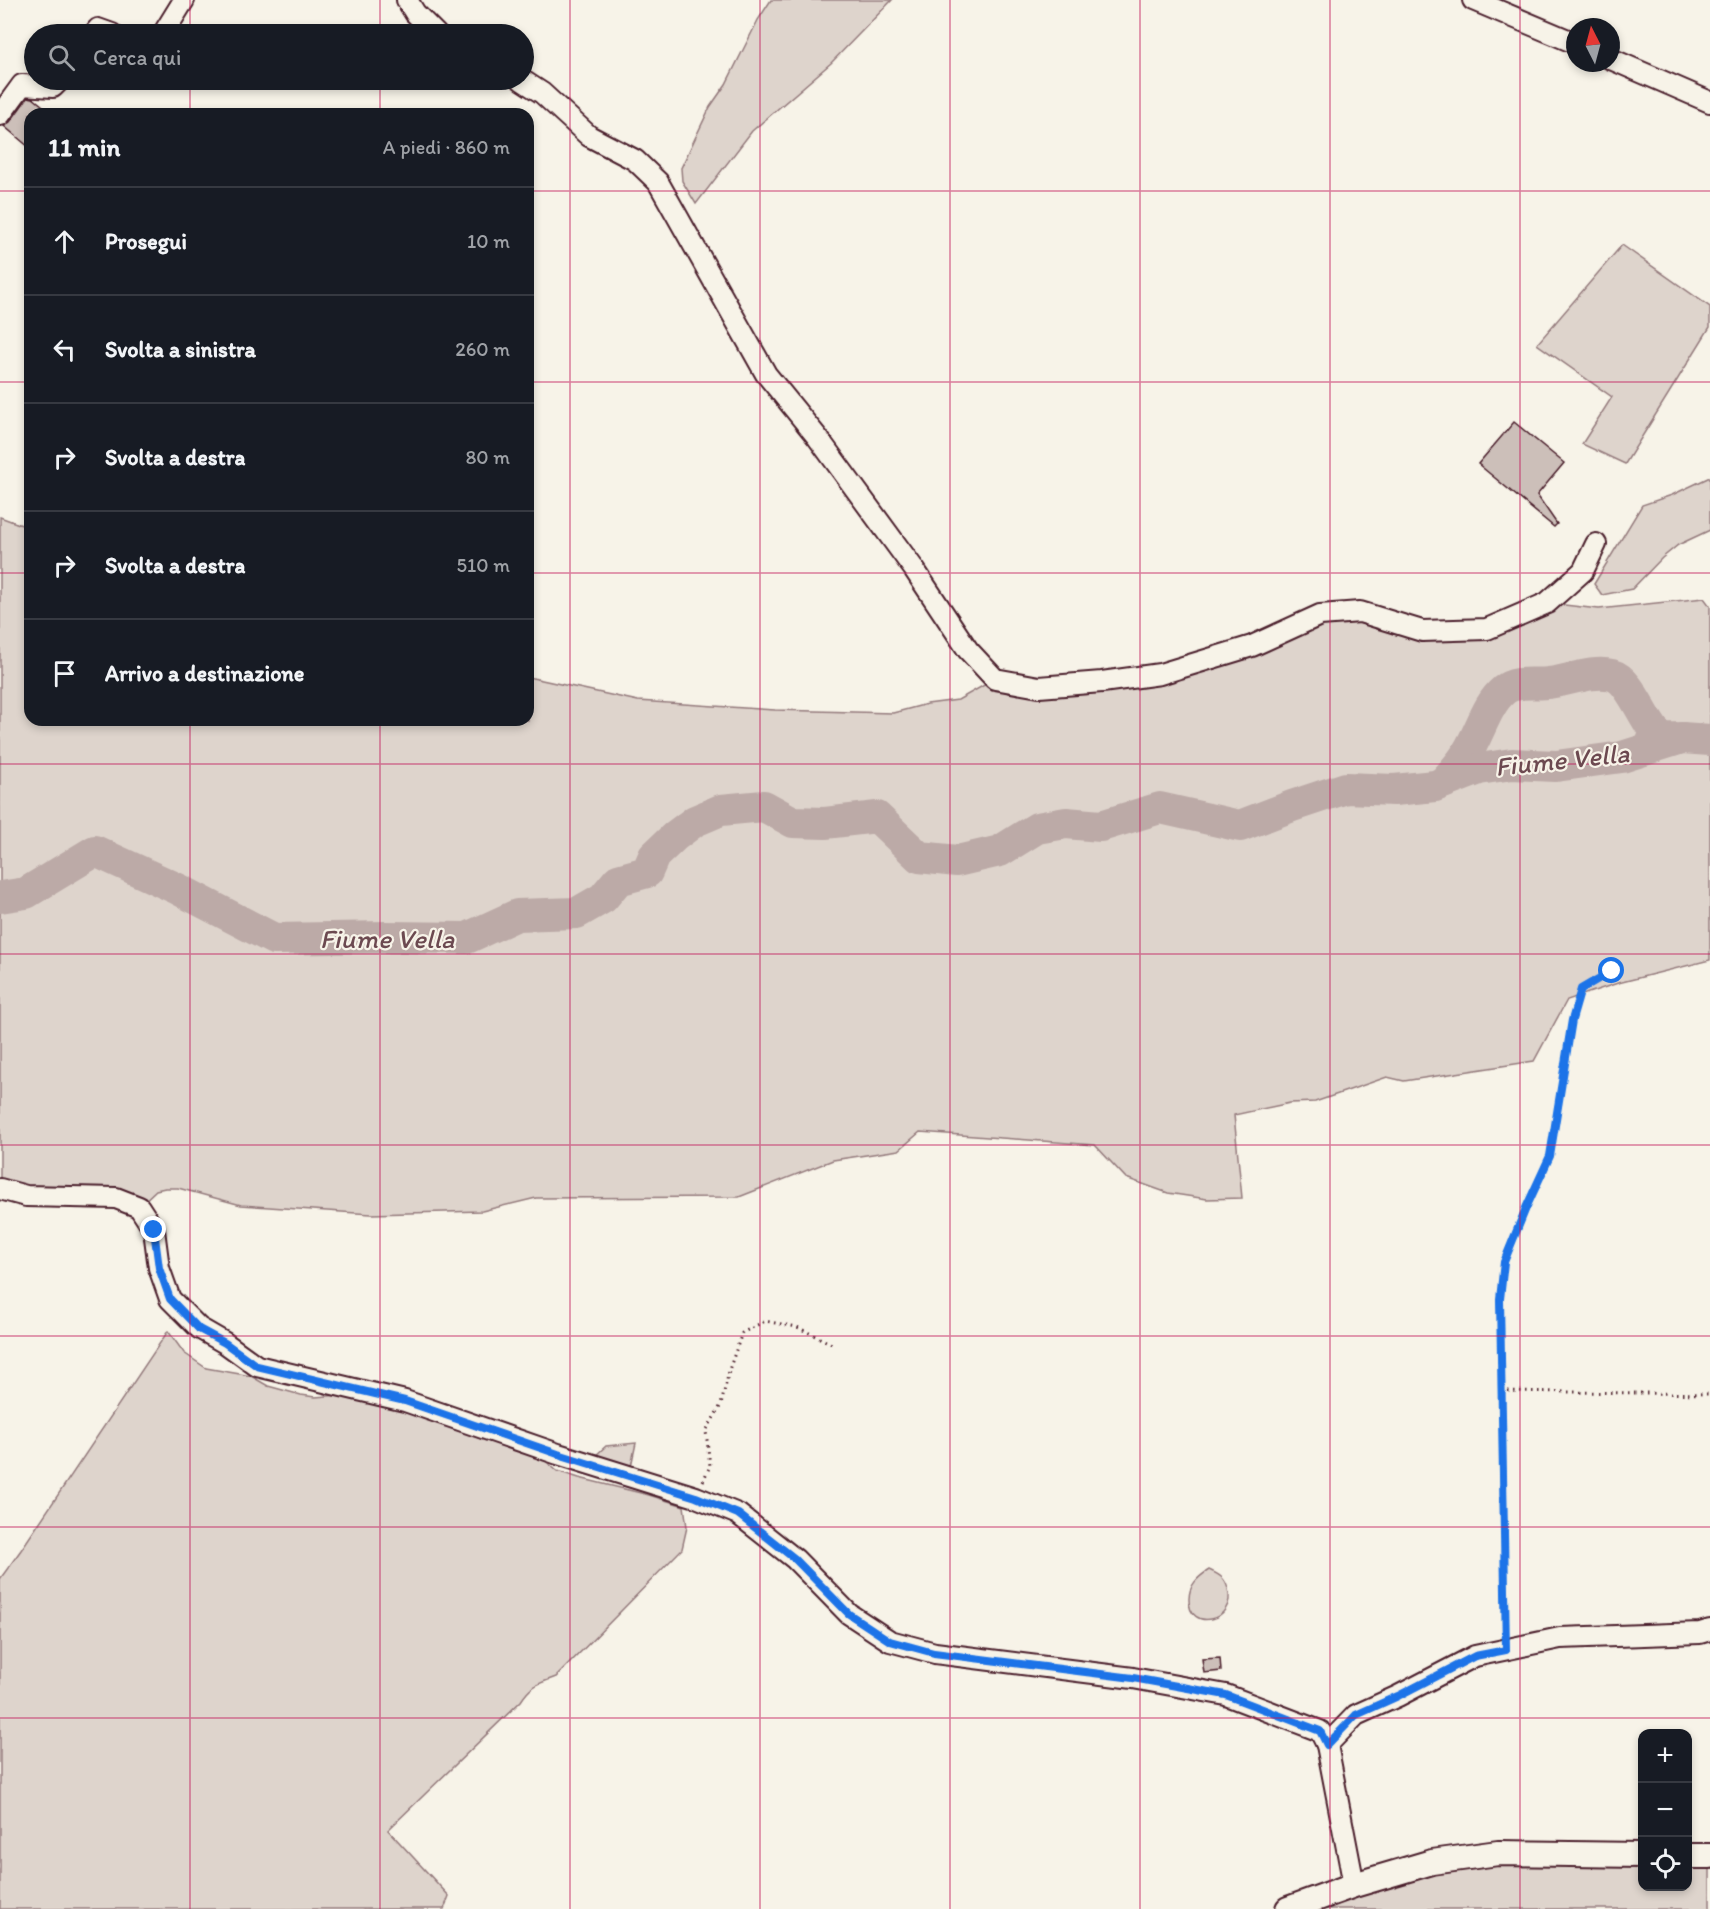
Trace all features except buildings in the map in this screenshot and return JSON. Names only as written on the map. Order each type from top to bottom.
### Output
[{"type":"main road","points":[[1288,1909],[1354,1885],[1432,1862],[1498,1853],[1638,1855]]},
{"type":"main road","points":[[1692,1856],[1710,1856]]},
{"type":"street","points":[[169,24],[184,0]]},
{"type":"street","points":[[407,0],[426,24]]},
{"type":"street","points":[[1473,0],[1566,39]]},
{"type":"street","points":[[1620,62],[1710,102]]},
{"type":"street","points":[[0,115],[24,85]]},
{"type":"street","points":[[534,88],[589,136],[635,160],[658,182],[766,374],[818,438],[968,650],[995,679],[1039,687],[1160,674],[1252,646],[1320,615],[1360,612],[1422,631],[1487,629],[1547,603],[1583,571],[1596,544]]},
{"type":"street","points":[[0,1189],[26,1196],[116,1198],[140,1207],[154,1230],[159,1268],[170,1299],[199,1329],[225,1343],[257,1366],[405,1401],[558,1454],[696,1497],[738,1514],[795,1559],[849,1614],[890,1641],[934,1653],[1133,1678],[1226,1695],[1320,1731],[1327,1745],[1354,1885]]},
{"type":"street","points":[[1327,1745],[1356,1715],[1475,1656],[1560,1638],[1700,1633],[1710,1630]]},
{"type":"path","points":[[1506,1650],[1500,1299],[1504,1262],[1550,1156],[1572,1020],[1581,989],[1612,971]]},
{"type":"path","points":[[696,1497],[710,1466],[706,1431],[721,1405],[730,1367],[742,1333],[765,1321],[797,1327],[832,1344]]},
{"type":"path","points":[[1502,1390],[1710,1394]]},
{"type":"shaded area","points":[[771,0],[892,0],[831,63],[752,131],[696,204],[682,181],[681,168],[710,107],[726,84],[758,20]]},
{"type":"shaded area","points":[[1622,245],[1710,307],[1710,327],[1625,464],[1582,444],[1612,397],[1537,344]]},
{"type":"shaded area","points":[[1710,477],[1710,530],[1678,545],[1632,589],[1602,595],[1594,584],[1642,505],[1672,495]]},
{"type":"shaded area","points":[[0,517],[24,526],[24,726],[534,726],[534,678],[638,701],[775,710],[893,713],[927,704],[958,700],[995,679],[1102,682],[1320,615],[1422,631],[1487,629],[1547,603],[1599,609],[1704,598],[1710,606],[1710,960],[1618,983],[1567,1000],[1534,1061],[1404,1081],[1387,1077],[1315,1102],[1290,1103],[1234,1115],[1242,1198],[1207,1199],[1168,1193],[1126,1178],[1095,1145],[920,1132],[899,1150],[833,1160],[739,1197],[536,1198],[482,1211],[371,1214],[241,1205],[178,1188],[156,1190],[139,1206],[0,1189]]},
{"type":"shaded area","points":[[168,1331],[184,1353],[206,1368],[251,1376],[268,1386],[301,1395],[315,1397],[353,1394],[541,1457],[557,1471],[684,1506],[687,1527],[682,1549],[556,1677],[532,1688],[388,1830],[449,1896],[444,1909],[0,1909],[0,1579]]},
{"type":"shaded area","points":[[636,1443],[630,1471],[594,1457],[606,1446]]},
{"type":"shaded area","points":[[1209,1570],[1224,1579],[1229,1600],[1226,1609],[1219,1615],[1212,1619],[1203,1619],[1191,1610],[1189,1594],[1195,1582]]},
{"type":"shaded area","points":[[1638,1855],[1638,1891],[1692,1891],[1692,1856],[1710,1856],[1710,1909],[1289,1909],[1432,1862]]},
{"type":"waterway","name":"Fiume Vella","points":[[1444,782],[1465,757],[1492,703],[1504,690],[1514,685],[1548,683],[1596,674],[1612,675],[1620,679],[1633,695],[1657,733],[1665,738],[1682,738]]},
{"type":"waterway","name":"Fiume Vella","points":[[0,897],[26,893],[95,851],[178,889],[274,939],[467,938],[517,915],[577,913],[603,898],[618,880],[647,872],[654,856],[675,836],[695,821],[721,810],[764,806],[793,822],[825,823],[877,817],[919,857],[957,861],[1000,851],[1037,828],[1066,823],[1101,826],[1160,808],[1240,826],[1346,788],[1394,790],[1435,786],[1479,769],[1512,764],[1556,766],[1622,757],[1682,738],[1710,740]]},
{"type":"route","points":[[154,1230],[159,1268],[170,1299],[199,1329],[225,1343],[257,1366],[405,1401],[558,1454],[696,1497],[738,1514],[795,1559],[849,1614],[890,1641],[934,1653],[1133,1678],[1226,1695],[1320,1731],[1327,1745],[1356,1715],[1475,1656],[1506,1650],[1500,1299],[1504,1262],[1550,1156],[1572,1020],[1581,989],[1612,971]]}]
